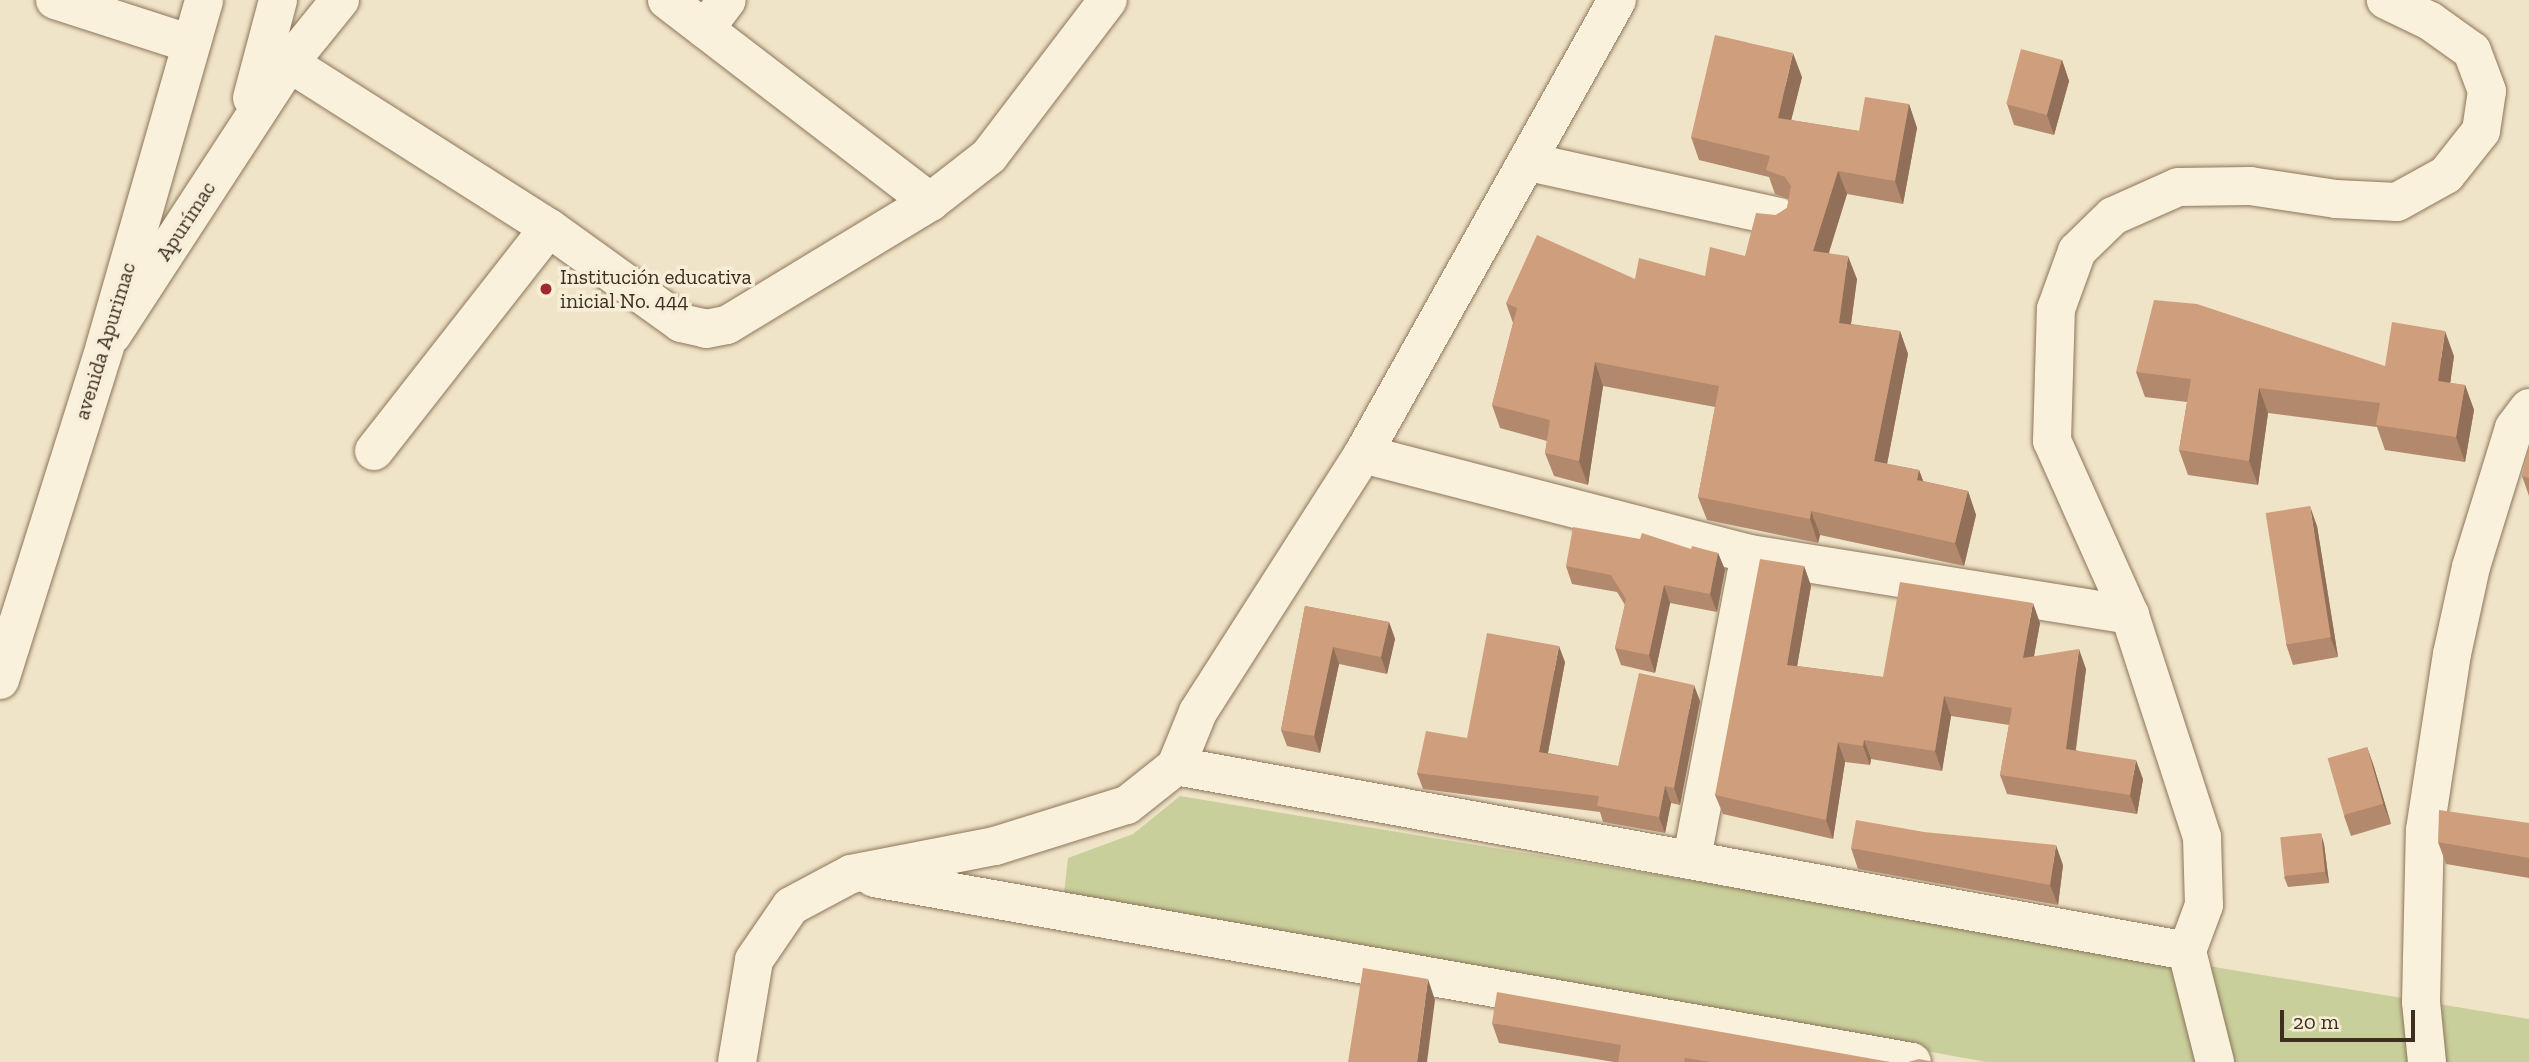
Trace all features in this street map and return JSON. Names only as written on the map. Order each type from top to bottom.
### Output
[{"type":"street","points":[[55,0],[191,44]]},
{"type":"street","name":"avenida Apurimac","points":[[0,680],[105,346],[204,0]]},
{"type":"street","name":"Apurímac","points":[[244,131],[278,0]]},
{"type":"street","name":"Apurímac","points":[[105,346],[289,62],[341,0]]},
{"type":"street","points":[[667,0],[716,14],[930,202]]},
{"type":"street","points":[[289,62],[549,228],[681,323],[706,329],[727,325],[930,202],[989,156],[1108,0]]},
{"type":"street","points":[[737,1062],[754,960],[791,906],[851,874],[995,846],[1127,805],[1176,766],[1198,712],[1363,454],[1529,162],[1617,0]]},
{"type":"street","points":[[2215,1062],[2187,951],[2204,905],[2202,837],[2130,615],[2052,441],[2056,309],[2077,251],[2113,216],[2178,187],[2250,186],[2336,199],[2397,202],[2446,176],[2481,131],[2487,91],[2472,51],[2430,21],[2386,0]]},
{"type":"street","points":[[1529,162],[1779,217]]},
{"type":"street","points":[[374,451],[549,228]]},
{"type":"street","points":[[2427,1062],[2421,1002],[2425,830],[2452,654],[2471,567],[2514,428],[2529,408]]},
{"type":"street","points":[[1363,454],[1750,554],[2130,615]]},
{"type":"street","points":[[1692,858],[1750,554]]},
{"type":"street","points":[[1176,766],[1692,858],[1940,909],[2187,951]]},
{"type":"street","points":[[851,874],[1912,1062]]},
{"type":"green space","points":[[1180,796],[2529,1019],[2529,1062],[1986,1062],[1064,893],[1068,858],[1133,834]]},
{"type":"building","points":[[1715,35],[1793,53],[1778,118],[1859,131],[1865,97],[1909,104],[1895,181],[1838,171],[1813,251],[1848,256],[1839,323],[1900,331],[1874,461],[1919,470],[1917,480],[1968,491],[1955,543],[1811,511],[1810,519],[1698,497],[1719,386],[1595,362],[1579,461],[1545,453],[1550,420],[1492,405],[1517,308],[1506,303],[1537,235],[1635,279],[1639,258],[1705,276],[1710,247],[1745,256],[1756,213],[1776,215],[1787,208],[1791,186],[1785,177],[1766,170],[1770,156],[1691,137]]},
{"type":"building","points":[[2021,49],[2062,60],[2047,115],[2006,104]]},
{"type":"building","points":[[2154,300],[2197,304],[2385,366],[2392,322],[2445,331],[2438,381],[2465,385],[2456,437],[2376,425],[2380,403],[2259,388],[2249,461],[2179,450],[2191,379],[2136,372]]},
{"type":"building","points":[[2529,447],[2529,478],[2522,476]]},
{"type":"building","points":[[2310,506],[2331,637],[2286,644],[2266,513]]},
{"type":"building","points":[[1573,527],[1640,539],[1642,533],[1691,549],[1692,546],[1718,553],[1710,594],[1664,585],[1649,655],[1615,648],[1626,599],[1611,575],[1566,566]]},
{"type":"building","points":[[1760,559],[1804,566],[1787,665],[1883,677],[1900,582],[2033,603],[2023,658],[2079,649],[2066,749],[2136,760],[2130,795],[2000,775],[2012,708],[1944,696],[1935,751],[1864,740],[1863,746],[1838,742],[1826,820],[1715,795]]},
{"type":"building","points":[[1305,606],[1389,622],[1381,657],[1333,647],[1314,736],[1281,730]]},
{"type":"building","points":[[1487,633],[1559,646],[1539,752],[1618,766],[1639,673],[1694,685],[1674,788],[1665,786],[1659,817],[1597,806],[1599,796],[1417,773],[1426,731],[1467,738]]},
{"type":"building","points":[[2367,747],[2383,804],[2344,815],[2328,758]]},
{"type":"building","points":[[2439,810],[2529,823],[2529,858],[2438,842]]},
{"type":"building","points":[[1856,820],[1924,832],[2056,845],[2050,885],[1851,848]]},
{"type":"building","points":[[2321,833],[2325,872],[2284,876],[2280,837]]},
{"type":"building","points":[[1363,968],[1428,979],[1417,1062],[1348,1062]]},
{"type":"building","points":[[1497,992],[1890,1062],[1711,1062],[1685,1058],[1684,1062],[1618,1062],[1621,1045],[1492,1023]]},
{"type":"building","points":[[1919,1059],[1935,1062],[1908,1062]]},
{"type":"place","name":"Institución educativa inicial No. 444","points":[[546,289]]}]
